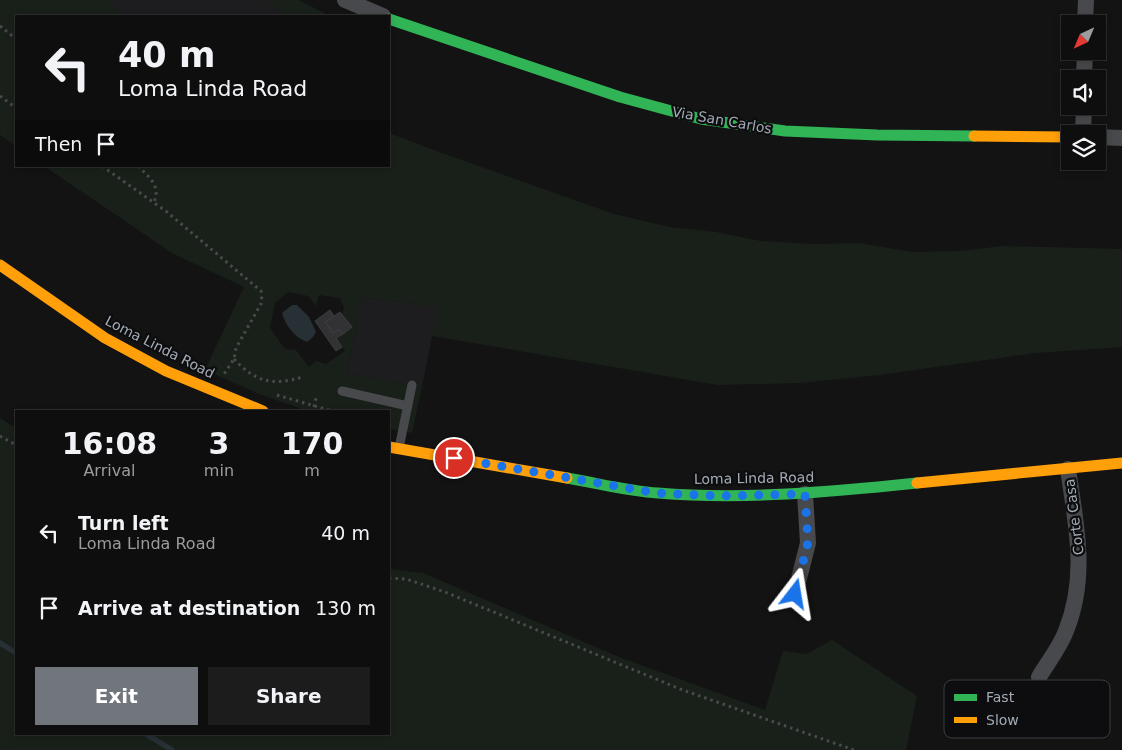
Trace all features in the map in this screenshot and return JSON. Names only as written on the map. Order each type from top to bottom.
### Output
[{"type":"street","points":[[345,0],[381,15]]},
{"type":"street","points":[[1086,0],[1086,15]]},
{"type":"street","name":"Via San Carlos","points":[[390,19],[611,94],[701,119],[785,131],[877,135],[1061,137]]},
{"type":"street","points":[[1106,137],[1122,138]]},
{"type":"street","name":"Loma Linda Road","points":[[0,265],[105,338],[166,371],[261,410]]},
{"type":"street","name":"Loma Linda Road","points":[[394,448],[656,493],[721,496],[805,494],[1122,463]]},
{"type":"street","name":"Corte Casa","points":[[1039,677],[1066,632],[1076,600],[1080,550],[1068,469]]},
{"type":"street","points":[[795,594],[808,542],[805,494]]},
{"type":"lane","points":[[394,448],[408,406],[412,385]]},
{"type":"lane","points":[[342,391],[408,406]]},
{"type":"path","points":[[0,26],[15,38]]},
{"type":"path","points":[[0,96],[15,107]]},
{"type":"path","points":[[103,167],[154,202],[261,291],[262,302],[236,348],[234,358],[224,374]]},
{"type":"path","points":[[139,167],[153,180],[156,190],[154,202]]},
{"type":"path","points":[[234,358],[254,376],[266,382],[278,383],[303,377]]},
{"type":"path","points":[[314,406],[316,398]]},
{"type":"path","points":[[0,436],[15,444]]},
{"type":"path","points":[[390,578],[406,579],[445,592],[680,689],[854,750]]},
{"type":"shaded area","points":[[0,0],[108,0],[122,15],[15,15],[15,145],[0,135]]},
{"type":"shaded area","points":[[108,0],[263,0],[290,15],[122,15]]},
{"type":"shaded area","points":[[263,0],[298,0],[329,15],[290,15]]},
{"type":"shaded area","points":[[390,133],[614,214],[670,227],[716,232],[761,241],[812,244],[860,243],[911,252],[962,251],[1002,246],[1122,249],[1122,347],[1036,353],[879,375],[799,383],[718,385],[432,336],[437,307],[362,297],[347,373],[422,387],[412,433],[390,429],[390,410],[305,410],[259,394],[205,370],[244,287],[172,253],[45,167],[390,167]],"holes":[[[288,292],[308,296],[316,306],[319,295],[340,298],[344,308],[342,314],[352,327],[336,338],[345,351],[326,364],[316,361],[309,367],[296,350],[285,349],[270,328],[275,303]]]},
{"type":"shaded area","points":[[362,297],[438,307],[422,387],[347,373]]},
{"type":"shaded area","points":[[292,305],[297,305],[309,317],[316,332],[307,342],[295,334],[283,318],[282,313]]},
{"type":"shaded area","points":[[0,418],[15,427],[15,735],[390,735],[390,569],[423,573],[619,657],[765,710],[783,651],[807,654],[832,640],[917,696],[906,750],[0,750]]},
{"type":"building","points":[[330,310],[334,316],[325,322],[333,333],[339,329],[343,334],[336,338],[342,347],[336,351],[315,321]]},
{"type":"building","points":[[340,312],[352,327],[343,334],[339,329],[333,333],[325,322]]},
{"type":"waterway","points":[[0,643],[15,652]]},
{"type":"waterway","points":[[148,735],[172,750]]},
{"type":"traffic: fast","points":[[390,19],[620,97],[701,119],[785,131],[877,135],[974,136]]},
{"type":"traffic: fast","points":[[567,478],[647,492],[723,496],[819,492],[917,483]]},
{"type":"traffic: slow","points":[[974,136],[1061,137]]},
{"type":"traffic: slow","points":[[0,265],[105,338],[166,371],[261,410]]},
{"type":"traffic: slow","points":[[390,447],[567,478]]},
{"type":"traffic: slow","points":[[917,483],[1122,463]]},
{"type":"route","points":[[454,458],[656,493],[721,496],[805,494],[808,542],[795,594]]}]
